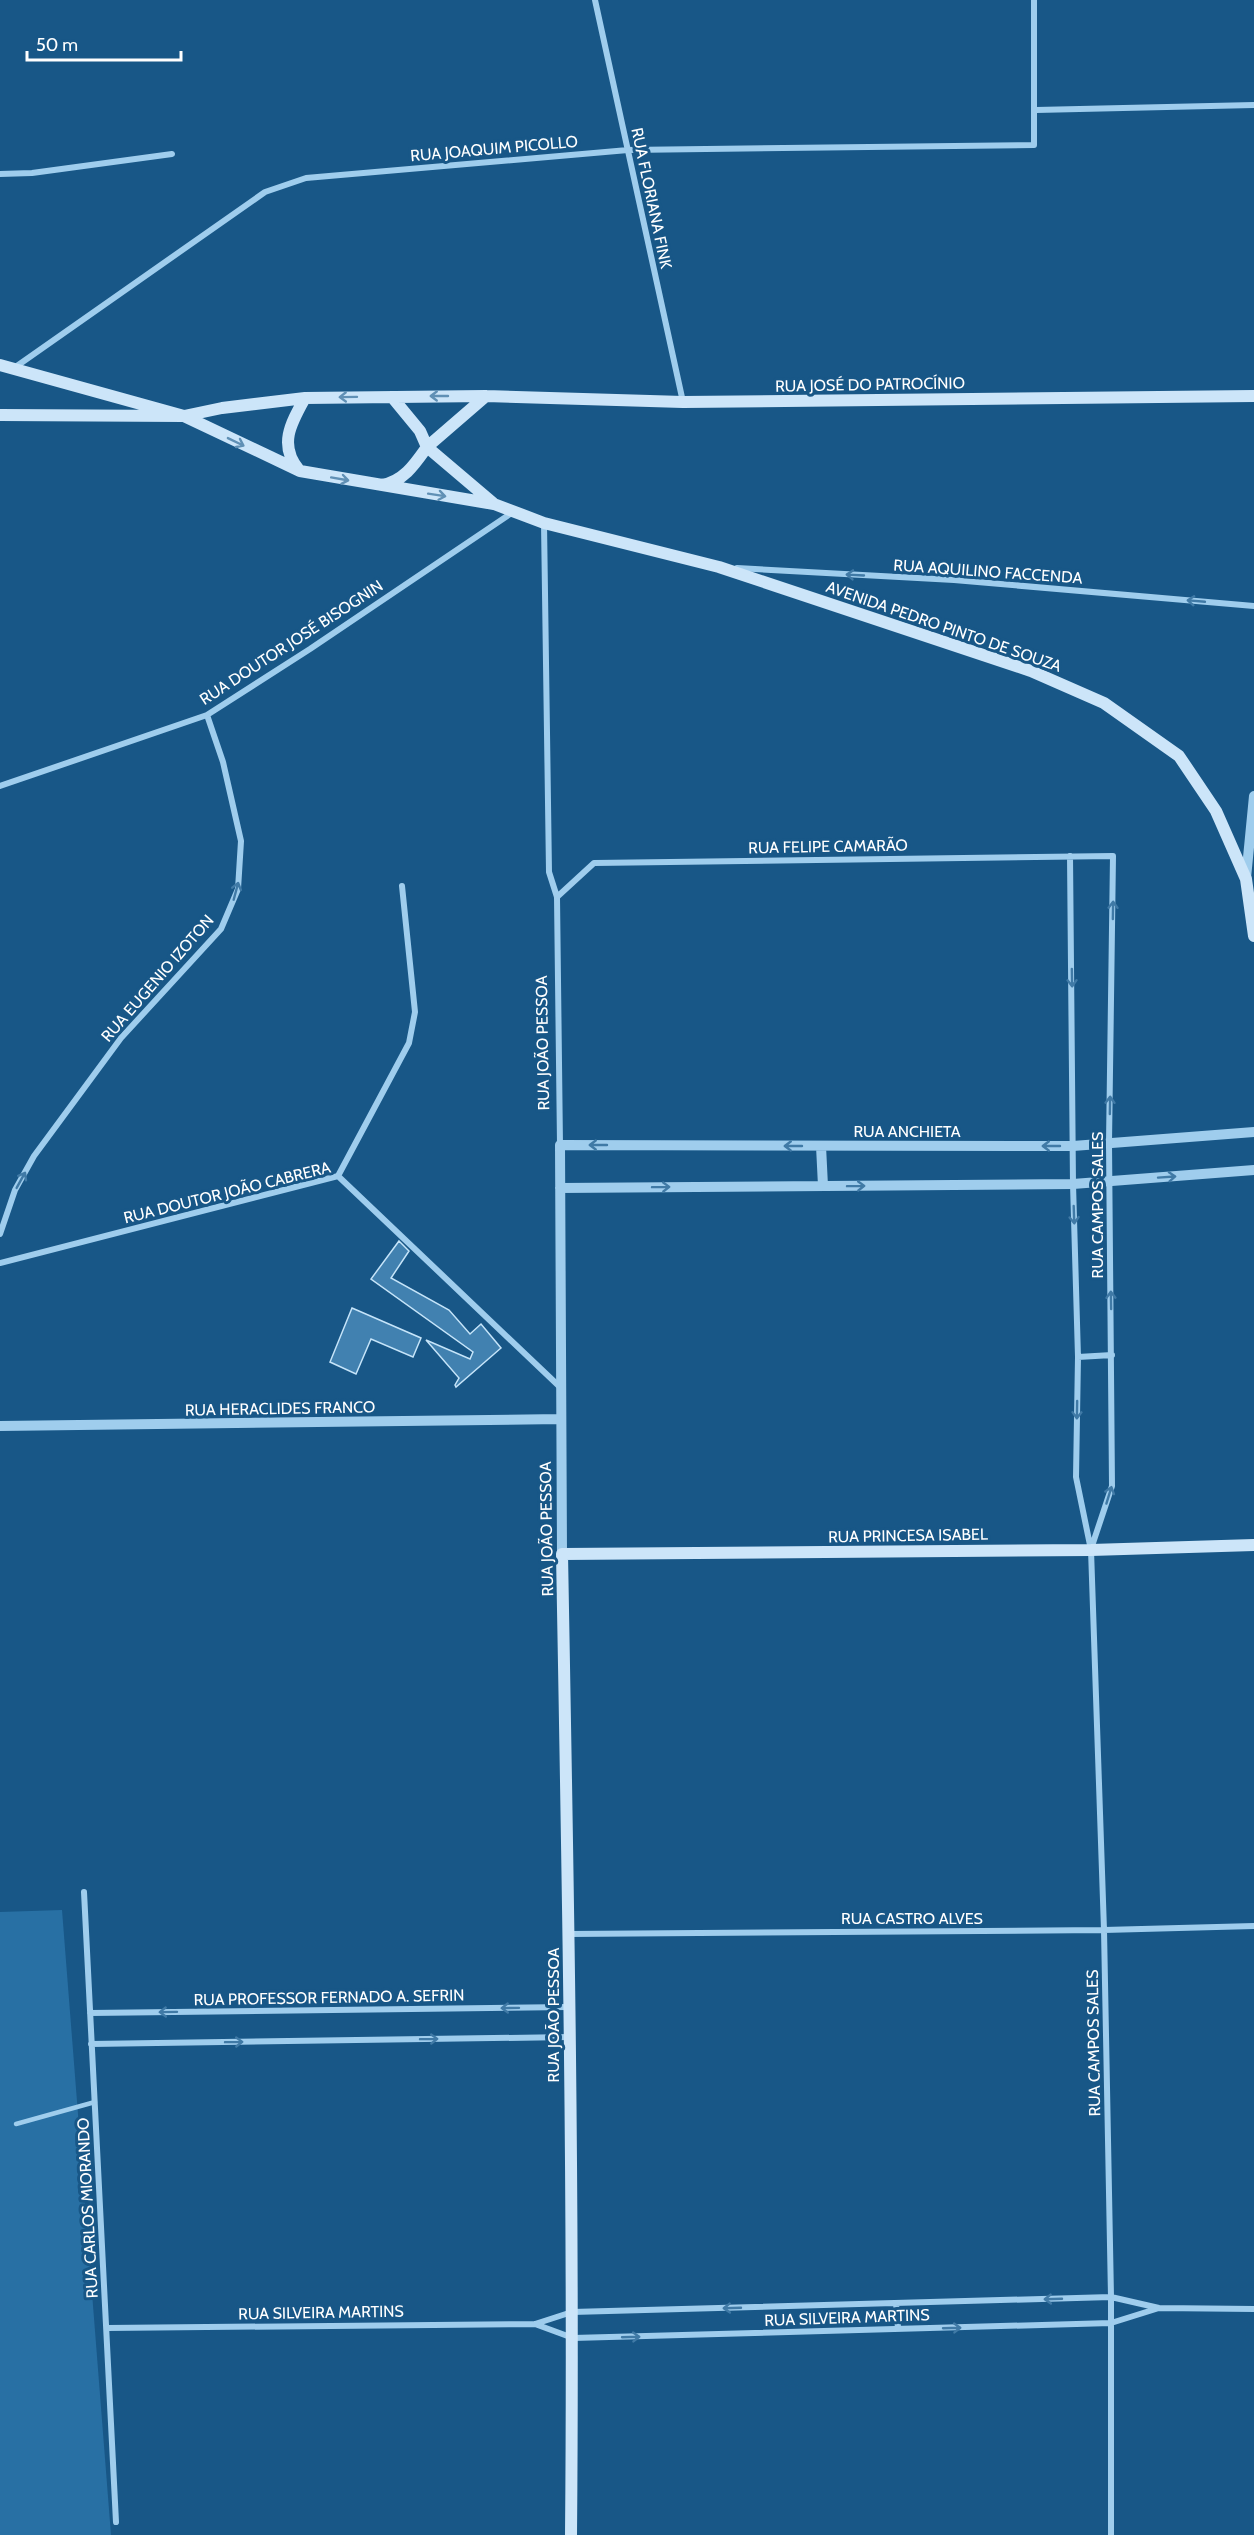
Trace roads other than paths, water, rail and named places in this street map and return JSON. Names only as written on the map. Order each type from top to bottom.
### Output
[{"type":"main road","points":[[0,365],[184,416],[300,471],[380,486],[392,483],[410,470],[427,447],[486,396]]},
{"type":"main road","name":"RUA JOSÉ DO PATROCÍNIO","points":[[392,397],[486,396],[683,402],[1254,396]]},
{"type":"main road","points":[[0,415],[184,416],[222,408],[304,398],[392,397],[420,431],[427,447]]},
{"type":"main road","points":[[300,471],[291,460],[287,442],[292,420],[304,398]]},
{"type":"main road","name":"AVENIDA PEDRO PINTO DE SOUZA","points":[[427,447],[494,504]]},
{"type":"main road","name":"AVENIDA PEDRO PINTO DE SOUZA","points":[[380,486],[494,504],[544,523],[719,567],[1031,671],[1104,703],[1179,756],[1216,811],[1246,879],[1254,936]]},
{"type":"main road","name":"RUA PRINCESA ISABEL","points":[[562,1554],[1091,1550],[1254,1545]]},
{"type":"main road","name":"RUA JOÃO PESSOA","points":[[562,1554],[573,2338],[571,2535]]},
{"type":"street","name":"RUA FLORIANA FINK","points":[[595,0],[683,402]]},
{"type":"street","points":[[1034,0],[1036,110],[1254,105]]},
{"type":"street","name":"RUA JOAQUIM PICOLLO","points":[[14,369],[265,192],[306,178],[628,150],[1035,145],[1036,110]]},
{"type":"street","points":[[0,174],[32,173],[172,154]]},
{"type":"street","name":"RUA DOUTOR JOSÉ BISOGNIN","points":[[0,786],[207,715],[310,649],[513,512]]},
{"type":"street","name":"RUA JOÃO PESSOA","points":[[544,523],[549,872],[557,897],[562,1554]]},
{"type":"street","name":"RUA AQUILINO FACCENDA","points":[[719,567],[954,580],[1254,606]]},
{"type":"street","name":"RUA EUGENIO IZOTON","points":[[0,1234],[15,1190],[34,1156],[121,1038],[221,929],[238,889],[241,840],[223,762],[207,715]]},
{"type":"street","points":[[1246,879],[1254,796]]},
{"type":"street","name":"RUA CAMPOS SALES","points":[[1070,856],[1073,1184],[1078,1357],[1076,1477],[1091,1550],[1104,1930],[1111,2297],[1111,2535]]},
{"type":"street","name":"RUA FELIPE CAMARÃO","points":[[557,897],[594,863],[1113,856]]},
{"type":"street","name":"RUA CAMPOS SALES","points":[[1091,1550],[1112,1486],[1109,1143],[1113,856]]},
{"type":"street","points":[[338,1176],[409,1043],[415,1012],[402,886]]},
{"type":"street","name":"RUA ANCHIETA","points":[[560,1145],[1073,1146],[1254,1132]]},
{"type":"street","points":[[821,1146],[823,1186]]},
{"type":"street","points":[[560,1188],[1073,1184],[1254,1170]]},
{"type":"street","name":"RUA DOUTOR JOÃO CABRERA","points":[[0,1263],[338,1176],[561,1388]]},
{"type":"street","points":[[1078,1357],[1112,1355]]},
{"type":"street","name":"RUA HERACLIDES FRANCO","points":[[0,1426],[561,1419]]},
{"type":"street","name":"RUA CARLOS MIORANDO","points":[[84,1892],[116,2522]]},
{"type":"street","name":"RUA CASTRO ALVES","points":[[569,1934],[1104,1930],[1254,1926]]},
{"type":"street","name":"RUA PROFESSOR FERNADO A. SEFRIN","points":[[90,2013],[568,2007]]},
{"type":"street","points":[[91,2044],[569,2037]]},
{"type":"street","name":"RUA SILVEIRA MARTINS","points":[[107,2328],[535,2324],[572,2312],[1111,2297],[1160,2308],[1254,2309]]},
{"type":"street","points":[[896,2303],[898,2329]]},
{"type":"street","name":"RUA SILVEIRA MARTINS","points":[[535,2324],[573,2338],[1111,2323],[1160,2308]]},
{"type":"lane","points":[[16,2124],[95,2102]]}]
